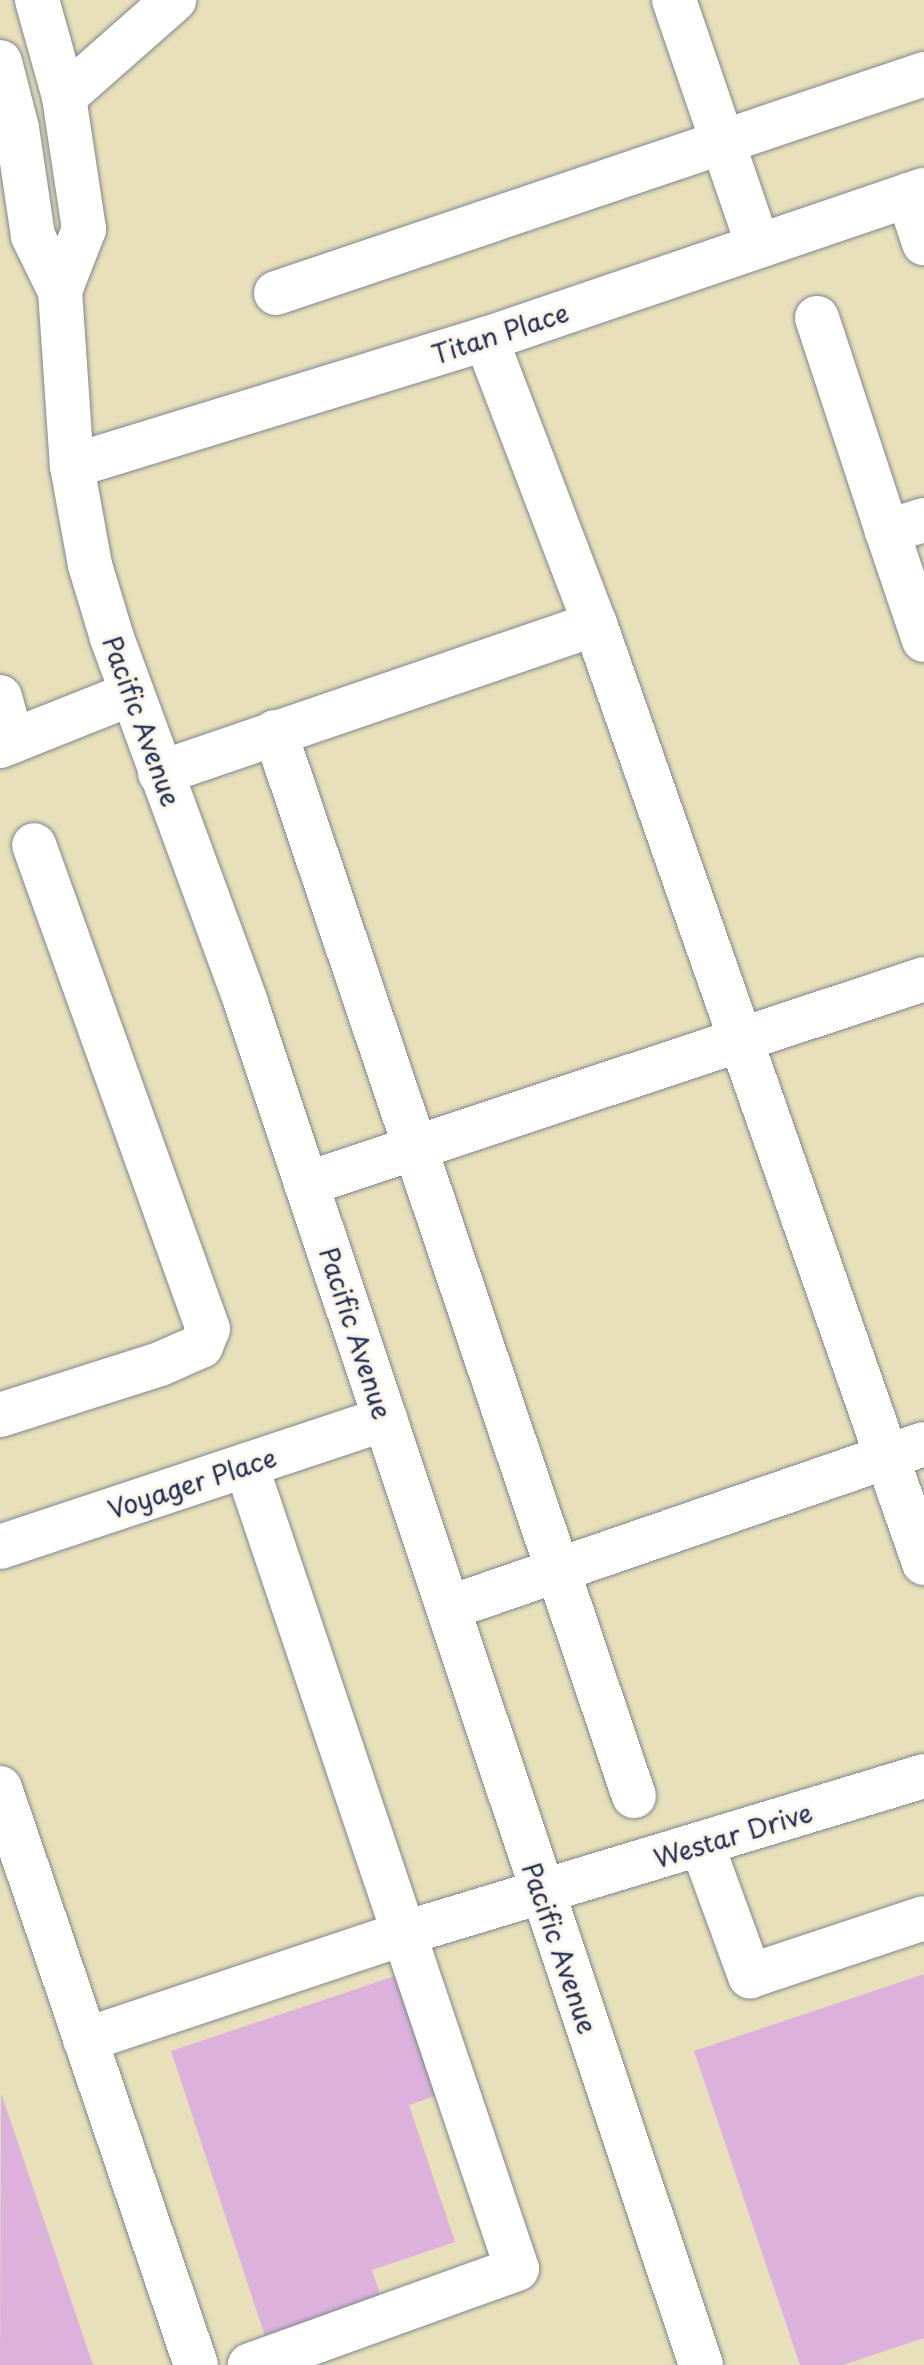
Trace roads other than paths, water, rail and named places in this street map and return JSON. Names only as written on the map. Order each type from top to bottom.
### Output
[{"type":"street","name":"Pacific Avenue","points":[[37,0],[64,97],[84,229],[60,291]]},
{"type":"street","points":[[64,97],[174,0]]},
{"type":"street","points":[[674,0],[758,246]]},
{"type":"street","name":"Pacific Avenue","points":[[0,62],[17,128],[33,236],[60,291],[72,466],[90,565],[131,694],[246,1003],[385,1419],[541,1892],[689,2362]]},
{"type":"street","points":[[276,293],[723,145],[924,74]]},
{"type":"street","points":[[916,192],[924,243]]},
{"type":"street","name":"Titan Place","points":[[72,466],[486,339],[916,192]]},
{"type":"street","points":[[817,318],[906,525],[924,640]]},
{"type":"street","points":[[486,339],[595,624],[739,1041],[906,1450],[924,1563]]},
{"type":"street","points":[[160,773],[595,624]]},
{"type":"street","points":[[0,697],[6,744],[131,694]]},
{"type":"street","points":[[275,732],[634,1796]]},
{"type":"street","points":[[0,1415],[160,1364],[201,1346],[208,1329],[34,845]]},
{"type":"street","points":[[306,1184],[924,979]]},
{"type":"street","name":"Voyager Place","points":[[0,1547],[385,1419]]},
{"type":"street","points":[[448,1608],[906,1450]]},
{"type":"street","points":[[246,1465],[517,2269],[250,2365]]},
{"type":"street","name":"Westar Drive","points":[[85,2040],[405,1933],[924,1776]]},
{"type":"street","points":[[0,1788],[196,2365]]},
{"type":"street","points":[[702,1845],[750,1976],[924,1918]]}]
